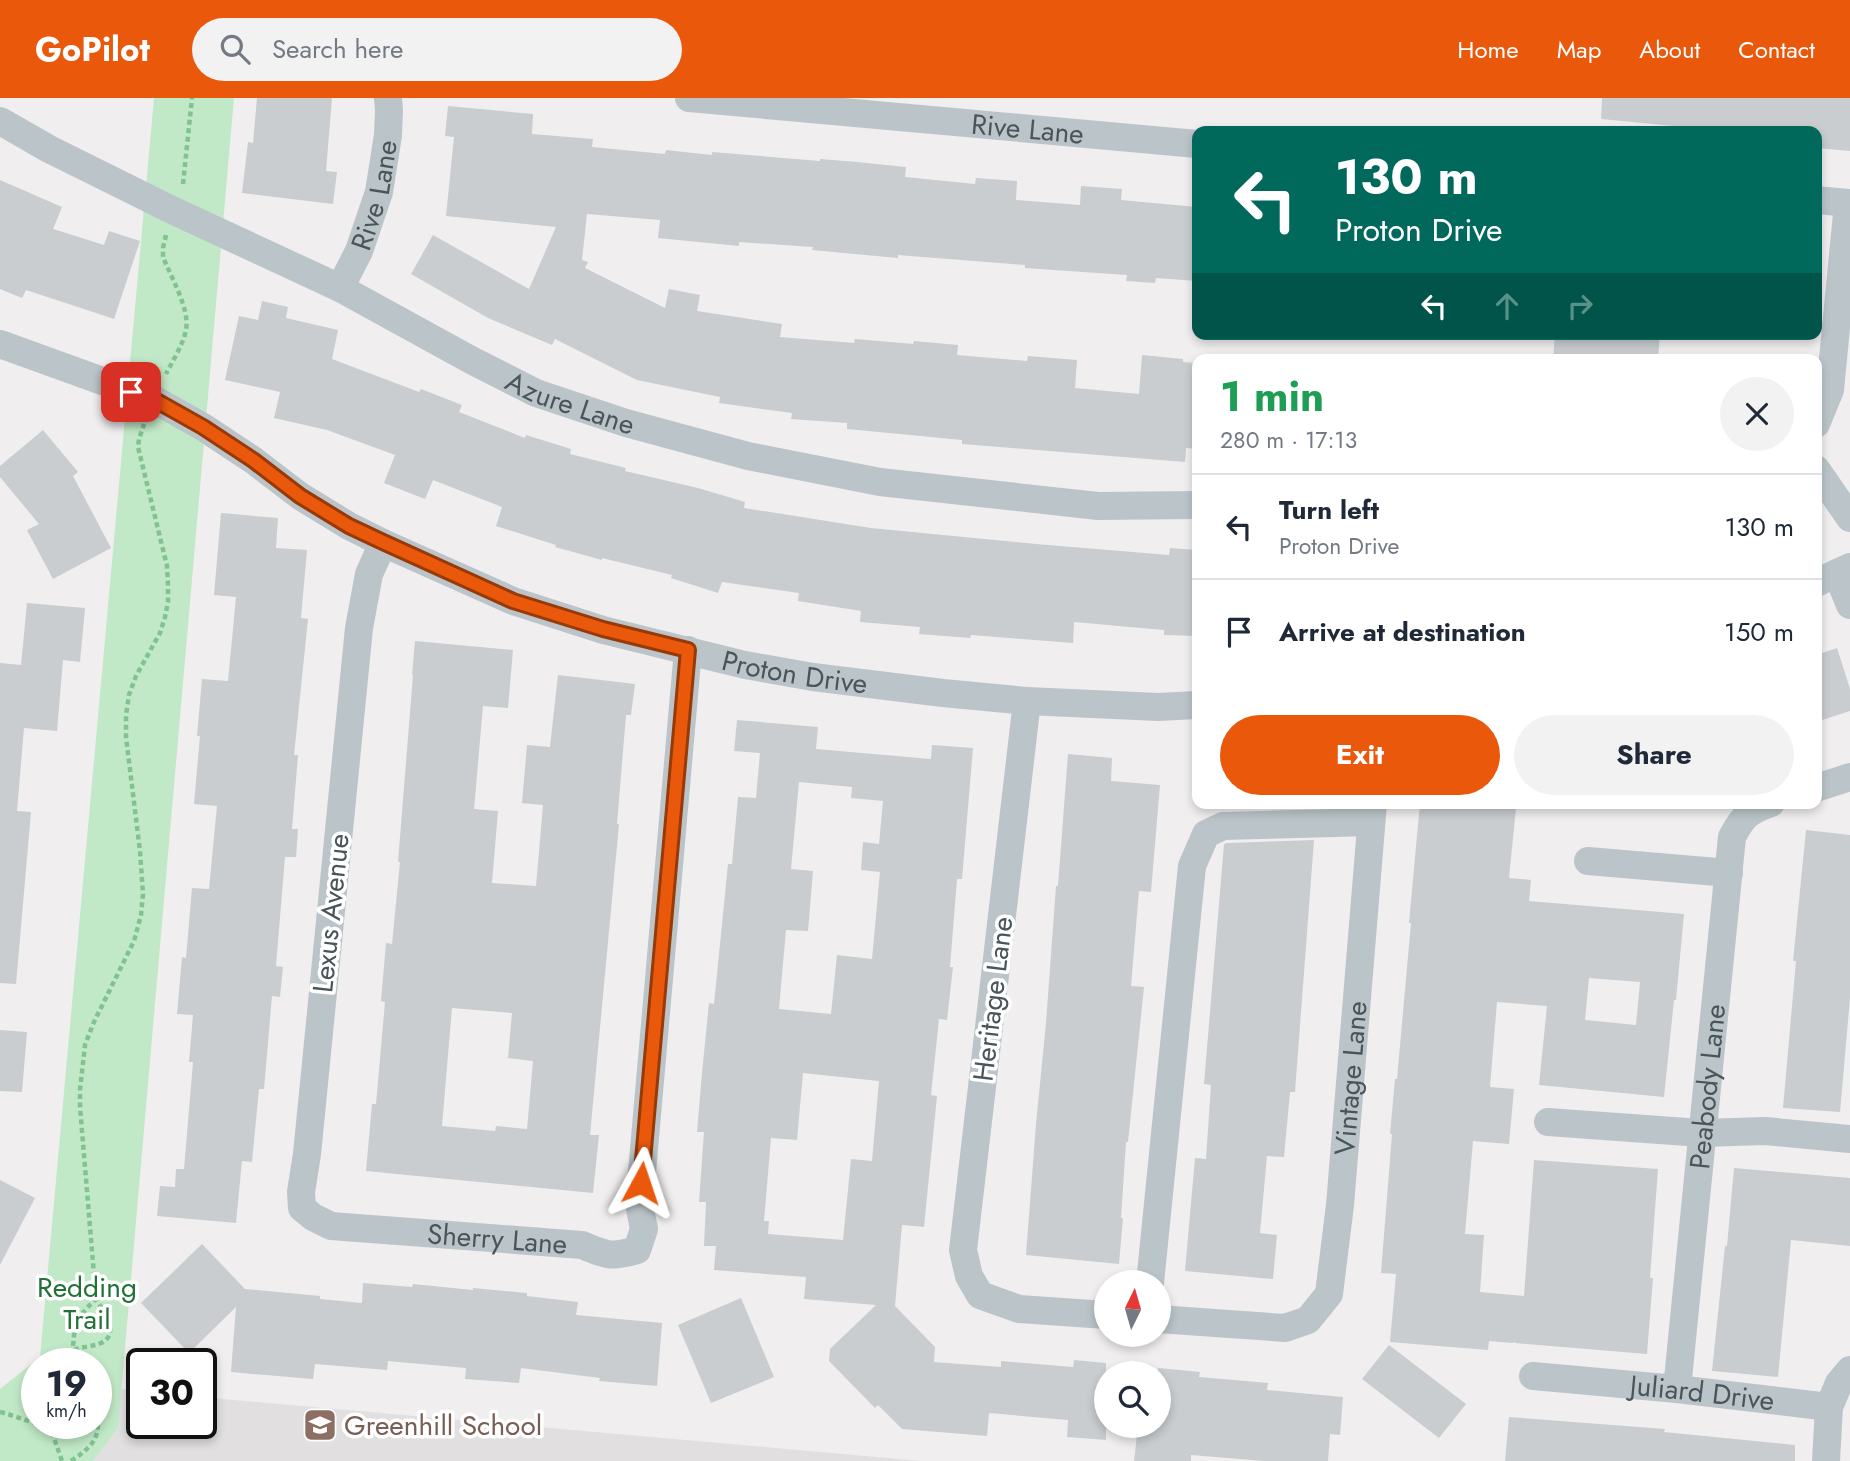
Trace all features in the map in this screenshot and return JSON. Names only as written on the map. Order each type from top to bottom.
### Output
[{"type":"street","name":"Rive Lane","points":[[340,288],[359,251],[379,192],[388,135],[388,98]]},
{"type":"street","name":"Rive Lane","points":[[689,98],[1192,144]]},
{"type":"street","name":"Azure Lane","points":[[0,121],[174,211],[340,288],[536,393],[626,423],[748,456],[894,484],[1098,506],[1192,505]]},
{"type":"street","points":[[1822,201],[1849,203],[1830,390],[1822,409]]},
{"type":"street","name":"Proton Drive","points":[[0,344],[155,400],[253,460],[300,496],[339,520],[513,601],[603,629],[746,665],[813,677],[1027,701],[1158,707],[1192,705]]},
{"type":"street","points":[[1822,478],[1850,518]]},
{"type":"street","name":"Lexus Avenue","points":[[376,1230],[331,1226],[313,1217],[302,1208],[300,1192],[307,1154],[359,628],[369,574],[383,542]]},
{"type":"street","points":[[1834,574],[1850,606]]},
{"type":"street","name":"Sherry Lane","points":[[376,1230],[582,1245],[608,1256],[637,1250],[644,1228],[640,1209],[641,1183],[688,650]]},
{"type":"street","name":"Heritage Lane","points":[[1027,701],[963,1250],[969,1276],[979,1295],[1019,1309],[1094,1314]]},
{"type":"street","points":[[1822,786],[1850,777]]},
{"type":"street","name":"Peabody Lane","points":[[1676,1388],[1732,837],[1740,822],[1753,809]]},
{"type":"street","points":[[1151,1270],[1192,866],[1206,834],[1223,826],[1372,812]]},
{"type":"street","name":"Vintage Lane","points":[[1171,1320],[1285,1328],[1308,1320],[1329,1294],[1340,1205],[1372,812]]},
{"type":"street","points":[[1588,861],[1730,873]]},
{"type":"street","points":[[1548,1122],[1701,1133],[1765,1131],[1850,1139]]},
{"type":"street","points":[[1826,1461],[1829,1407],[1839,1383],[1850,1370]]},
{"type":"street","name":"Juliard Drive","points":[[1533,1376],[1676,1388],[1829,1407]]},
{"type":"path","points":[[182,192],[192,98]]},
{"type":"path","points":[[164,378],[187,327],[186,312],[163,257],[167,230]]},
{"type":"path","points":[[78,1348],[103,1342],[109,1336],[111,1327],[96,1299],[80,1107],[82,1066],[85,1045],[93,1024],[134,941],[141,915],[143,873],[125,737],[126,715],[136,676],[160,633],[168,602],[167,566],[138,447],[143,425]]},
{"type":"path","points":[[73,1348],[75,1323],[96,1299]]},
{"type":"path","points":[[0,1412],[21,1419]]},
{"type":"path","points":[[54,1439],[62,1461]]},
{"type":"path","points":[[71,1461],[95,1439]]},
{"type":"shaded area","name":"Greenhill School","points":[[121,1389],[126,1389],[126,1439],[217,1439],[217,1398],[921,1461],[93,1461],[118,1428]]},
{"type":"green space","name":"Redding Trail","points":[[154,98],[234,98],[118,1428],[112,1436],[112,1348],[41,1348]]},
{"type":"green space","name":"Redding Trail","points":[[21,1372],[21,1439],[110,1439],[93,1461],[0,1461],[0,1389]]},
{"type":"building","points":[[257,98],[332,98],[326,171],[337,172],[333,204],[242,193],[248,142],[253,143]]},
{"type":"building","points":[[1602,98],[1850,98],[1850,151],[1822,149],[1822,126],[1674,126],[1601,119]]},
{"type":"building","points":[[448,106],[533,114],[532,134],[593,139],[592,147],[665,154],[666,150],[712,155],[712,152],[857,162],[906,167],[905,177],[975,184],[976,178],[1017,181],[1016,200],[1080,205],[1081,186],[1122,189],[1121,200],[1192,207],[1192,281],[1156,278],[1155,283],[1126,281],[1127,275],[1025,268],[1025,265],[898,255],[898,258],[812,250],[813,247],[739,242],[739,246],[658,238],[660,220],[587,214],[582,260],[588,262],[585,268],[665,308],[669,289],[700,295],[697,311],[782,324],[780,337],[854,343],[855,339],[913,344],[914,341],[958,345],[957,355],[1027,361],[1028,356],[1077,360],[1075,388],[1139,394],[1142,355],[1183,359],[1183,362],[1192,363],[1192,449],[1186,448],[1185,462],[962,444],[962,440],[847,429],[847,423],[791,419],[792,413],[719,403],[720,397],[637,380],[555,339],[552,345],[488,318],[411,274],[433,235],[529,289],[556,227],[446,216],[454,137],[445,136]]},
{"type":"building","points":[[0,180],[62,207],[53,229],[104,245],[109,231],[140,241],[114,319],[26,290],[22,298],[0,289]]},
{"type":"building","points":[[262,301],[288,307],[286,318],[338,330],[332,359],[462,405],[459,412],[525,438],[526,435],[571,449],[570,454],[626,468],[625,471],[745,502],[744,508],[871,528],[1036,544],[1169,555],[1170,548],[1192,550],[1192,636],[1164,635],[1164,630],[1074,622],[1073,643],[919,634],[920,627],[860,622],[861,611],[798,601],[799,593],[722,582],[718,593],[671,578],[672,575],[555,547],[556,545],[496,526],[502,507],[433,480],[425,499],[384,483],[395,455],[327,430],[274,418],[280,392],[225,380],[239,316],[258,320]]},
{"type":"building","points":[[1555,340],[1660,340],[1658,354],[1553,354]]},
{"type":"building","points":[[43,430],[78,472],[73,476],[111,548],[53,579],[27,530],[39,524],[0,477],[0,466]]},
{"type":"building","points":[[221,513],[278,518],[276,548],[307,550],[301,618],[308,619],[294,755],[298,755],[292,829],[298,829],[296,857],[285,857],[276,966],[283,967],[280,997],[272,996],[264,1089],[259,1089],[252,1162],[242,1161],[236,1223],[157,1216],[160,1186],[175,1187],[176,1169],[184,1169],[193,1062],[189,1062],[193,1015],[177,1014],[182,957],[186,958],[192,888],[209,889],[217,806],[194,804],[202,679],[228,681],[236,597],[214,595]]},
{"type":"building","points":[[27,603],[85,608],[80,662],[63,660],[57,731],[24,728],[17,811],[31,812],[16,984],[0,983],[0,663],[21,665]]},
{"type":"building","points":[[415,641],[513,650],[508,708],[483,706],[474,809],[498,811],[492,883],[536,886],[543,805],[522,803],[527,745],[550,747],[558,675],[635,684],[631,715],[626,715],[619,824],[590,1135],[599,1135],[593,1193],[366,1171],[372,1104],[376,1104],[385,1002],[381,1001],[386,943],[392,944],[400,862]],"holes":[[[452,1008],[512,1013],[508,1058],[533,1061],[527,1129],[496,1126],[495,1131],[442,1126]]]},
{"type":"building","points":[[1837,648],[1850,689],[1850,711],[1822,720],[1822,653]]},
{"type":"building","points":[[737,720],[818,727],[816,749],[931,759],[932,745],[973,748],[962,879],[957,879],[950,967],[953,967],[947,1020],[939,1019],[931,1095],[937,1096],[924,1227],[902,1225],[895,1306],[935,1347],[934,1362],[1001,1367],[1001,1361],[1073,1367],[1074,1360],[1094,1362],[1094,1438],[1106,1440],[1067,1437],[1068,1420],[989,1413],[987,1436],[902,1429],[878,1405],[875,1408],[829,1361],[830,1349],[876,1305],[804,1299],[806,1277],[714,1270],[716,1246],[704,1246],[706,1202],[699,1202],[704,1132],[697,1132],[702,1073],[709,1003],[714,1004],[728,864],[732,864],[738,797],[756,798],[760,753],[734,751]],"holes":[[[799,782],[852,787],[851,798],[883,801],[879,844],[863,842],[861,870],[880,872],[872,959],[837,955],[831,1014],[779,1009],[786,930],[808,931],[813,871],[791,869]],[[803,1073],[879,1081],[872,1161],[851,1159],[843,1240],[768,1234],[769,1221],[764,1221],[771,1138],[797,1140]]]},
{"type":"building","points":[[1068,754],[1112,758],[1111,781],[1160,785],[1151,892],[1139,891],[1131,986],[1144,987],[1126,1142],[1119,1264],[1026,1255]]},
{"type":"building","points":[[1419,809],[1516,809],[1509,878],[1531,880],[1529,901],[1684,914],[1664,1097],[1539,1085],[1547,1006],[1497,1002],[1490,1087],[1514,1089],[1509,1144],[1473,1141],[1465,1234],[1484,1235],[1480,1292],[1524,1296],[1534,1160],[1658,1169],[1647,1354],[1515,1342],[1489,1341],[1488,1350],[1390,1342],[1396,1274],[1381,1273],[1390,1134]],"holes":[[[1589,978],[1640,982],[1636,1025],[1585,1020]]]},
{"type":"building","points":[[1806,830],[1850,835],[1850,998],[1840,1112],[1783,1108],[1796,961],[1793,961]]},
{"type":"building","points":[[1314,840],[1295,1092],[1290,1092],[1284,1157],[1267,1156],[1260,1233],[1277,1235],[1273,1279],[1185,1271],[1195,1158],[1206,1159],[1211,1085],[1204,1084],[1224,844]]},
{"type":"building","points":[[0,1030],[27,1032],[22,1092],[0,1091]]},
{"type":"building","points":[[1734,1168],[1850,1178],[1850,1246],[1791,1240],[1778,1377],[1712,1371]]},
{"type":"building","points":[[0,1180],[35,1198],[0,1265]]},
{"type":"building","points":[[202,1244],[245,1289],[362,1303],[363,1283],[527,1293],[527,1296],[578,1302],[576,1315],[662,1323],[657,1386],[599,1381],[600,1378],[521,1368],[519,1383],[465,1379],[466,1368],[388,1361],[387,1370],[315,1364],[313,1379],[231,1372],[236,1307],[194,1348],[184,1348],[141,1303]]},
{"type":"building","points":[[741,1298],[774,1377],[711,1403],[678,1325]]},
{"type":"building","points":[[1389,1345],[1466,1404],[1439,1438],[1362,1379]]},
{"type":"building","points":[[1171,1369],[1200,1372],[1199,1377],[1268,1383],[1267,1390],[1343,1397],[1340,1435],[1330,1434],[1328,1461],[1264,1461],[1191,1455],[1191,1461],[1134,1461],[1137,1438],[1171,1438]]},
{"type":"building","points":[[1509,1417],[1665,1429],[1664,1432],[1795,1445],[1795,1461],[1505,1461]]},
{"type":"place","name":"Greenhill School","points":[[320,1425]]},
{"type":"route","points":[[131,392],[155,400],[203,427],[300,496],[349,526],[383,542],[513,601],[603,629],[688,650],[641,1183]]}]
